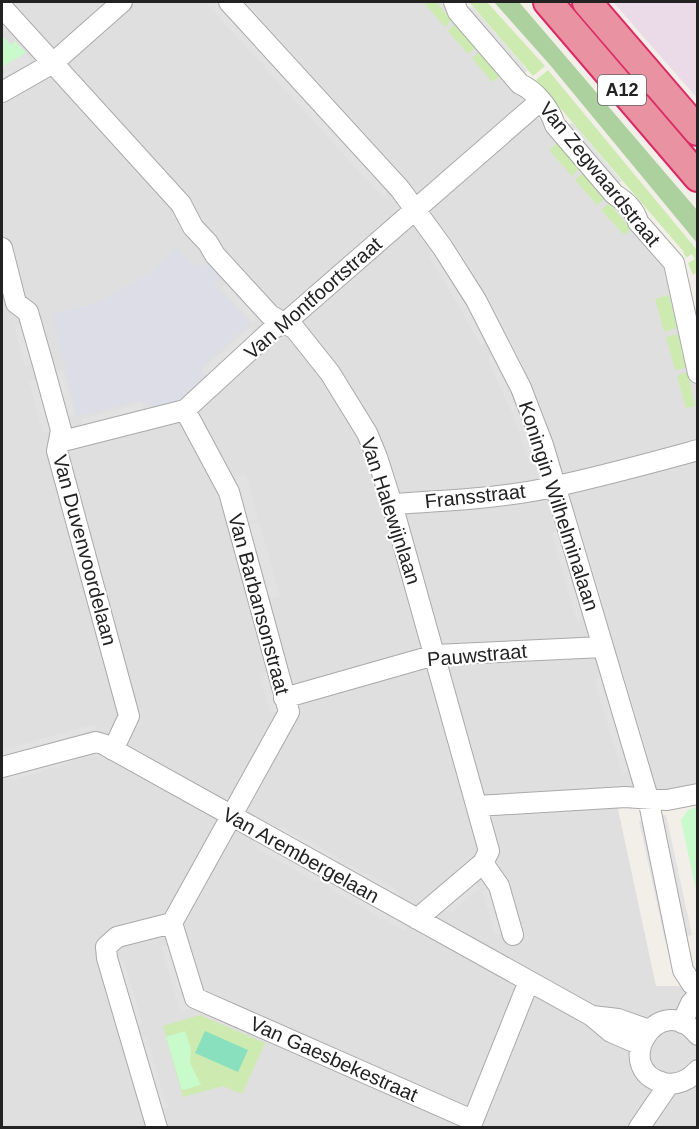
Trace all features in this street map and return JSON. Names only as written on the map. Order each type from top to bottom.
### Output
[{"type":"highway","name":"A12","points":[[548,2],[698,177]]},
{"type":"highway","name":"A12","points":[[587,2],[698,131]]},
{"type":"street","points":[[2,92],[53,63],[122,2]]},
{"type":"street","name":"Koningin Wilhelminalaan","points":[[229,2],[400,189],[416,209],[476,300],[497,337],[521,388],[556,486],[648,798],[683,970],[692,984],[698,988]]},
{"type":"street","name":"Van Zegwaardstraat","points":[[454,2],[458,12],[520,84],[529,88],[551,114],[555,125],[614,194],[625,200],[636,214],[638,222],[674,263],[698,373]]},
{"type":"street","name":"Van Halewijnlaan","points":[[2,7],[181,204],[193,227],[208,243],[215,255],[270,315],[295,329],[346,397],[367,433],[392,504],[477,806],[486,857],[499,886],[513,936]]},
{"type":"street","name":"Van Montfoortstraat","points":[[58,447],[185,410],[274,328],[285,323],[540,101]]},
{"type":"street","name":"Van Duvenvoordelaan","points":[[2,248],[16,303],[28,312],[61,430],[58,447],[129,716],[113,750]]},
{"type":"street","name":"Van Barbansonstraat","points":[[172,923],[289,712],[229,492],[185,410]]},
{"type":"street","name":"Fransstraat","points":[[392,504],[498,496],[556,486],[698,450]]},
{"type":"street","name":"Pauwstraat","points":[[284,698],[435,656],[603,647]]},
{"type":"street","name":"Van Arembergelaan","points":[[2,767],[96,742],[592,1016],[611,1032],[645,1037]]},
{"type":"street","points":[[477,806],[625,797],[667,800],[698,794]]},
{"type":"street","points":[[417,919],[486,857]]},
{"type":"street","points":[[157,1128],[107,958],[106,947],[117,937],[172,923]]},
{"type":"street","name":"Van Gaesbekestraat","points":[[172,923],[195,998],[471,1124]]},
{"type":"street","points":[[471,1124],[529,981]]},
{"type":"street","points":[[696,1074],[687,1080],[661,1080],[642,1062],[645,1037],[661,1022],[675,1021],[692,1025],[691,1004],[698,996]]},
{"type":"street","points":[[639,1128],[661,1080]]},
{"type":"shaded area","points":[[2,2],[441,2],[668,268],[697,379],[697,786],[618,809],[656,986],[697,986],[697,1127],[2,1128]]},
{"type":"shaded area","points":[[205,2],[219,2],[387,187],[386,198],[384,199]]},
{"type":"shaded area","points":[[239,2],[246,2],[404,176],[403,184]]},
{"type":"shaded area","points":[[697,2],[697,98],[614,3]]},
{"type":"shaded area","points":[[473,7],[528,71],[517,74],[462,9]]},
{"type":"shaded area","points":[[26,53],[32,64],[2,81],[2,67]]},
{"type":"shaded area","points":[[573,123],[621,182],[611,185],[561,126]]},
{"type":"shaded area","points":[[436,227],[443,228],[454,242],[502,321],[542,408],[556,449],[553,455]]},
{"type":"shaded area","points":[[432,245],[446,265],[485,335],[481,346],[429,258]]},
{"type":"shaded area","points":[[177,248],[193,264],[209,265],[221,277],[213,285],[250,323],[204,365],[201,371],[209,379],[183,401],[152,411],[150,403],[136,401],[77,417],[52,314],[96,303],[144,277]]},
{"type":"shaded area","points":[[230,280],[261,315],[253,323],[221,288]]},
{"type":"shaded area","points":[[25,323],[36,362],[25,366],[14,326]]},
{"type":"shaded area","points":[[249,328],[257,337],[209,379],[201,371]]},
{"type":"shaded area","points":[[493,347],[508,377],[536,454],[532,465],[530,465],[511,411],[488,360]]},
{"type":"shaded area","points":[[63,370],[75,415],[64,418],[51,373]]},
{"type":"shaded area","points":[[40,379],[54,430],[43,433],[29,382]]},
{"type":"shaded area","points":[[142,402],[145,413],[84,430],[81,419]]},
{"type":"shaded area","points":[[246,474],[258,519],[248,522],[235,477]]},
{"type":"shaded area","points":[[571,516],[578,520],[604,605],[600,612]]},
{"type":"shaded area","points":[[259,522],[280,596],[269,599],[249,525]]},
{"type":"shaded area","points":[[559,523],[585,611],[579,621],[577,621],[552,535]]},
{"type":"shaded area","points":[[615,663],[622,668],[648,755],[645,762]]},
{"type":"shaded area","points":[[602,670],[631,766],[625,776],[623,776],[595,682]]},
{"type":"shaded area","points":[[270,671],[281,710],[270,713],[259,674]]},
{"type":"shaded area","points":[[91,725],[99,728],[2,756],[3,750]]},
{"type":"shaded area","points":[[76,756],[70,763],[13,780],[5,777]]},
{"type":"shaded area","points":[[666,815],[692,935],[683,937],[657,817]]},
{"type":"shaded area","points":[[639,821],[643,821],[669,940],[665,941]]},
{"type":"shaded area","points":[[282,827],[336,856],[339,865],[273,828]]},
{"type":"shaded area","points":[[253,841],[326,880],[317,882],[257,849]]},
{"type":"shaded area","points":[[349,864],[397,890],[400,898],[341,865]]},
{"type":"shaded area","points":[[473,880],[480,888],[451,913],[443,905]]},
{"type":"shaded area","points":[[328,881],[408,925],[405,931],[331,890]]},
{"type":"shaded area","points":[[493,888],[506,932],[495,935],[482,891]]},
{"type":"shaded area","points":[[171,944],[190,1009],[180,1012],[161,947]]},
{"type":"shaded area","points":[[123,958],[143,1024],[133,1027],[114,961]]},
{"type":"shaded area","points":[[147,1037],[167,1108],[157,1111],[137,1040]]},
{"type":"green space","points":[[425,2],[436,2],[452,20],[445,27]]},
{"type":"green space","points":[[469,2],[487,2],[545,66],[533,76]]},
{"type":"green space","points":[[494,2],[519,2],[697,210],[697,243],[550,65]]},
{"type":"green space","points":[[455,24],[476,48],[468,54],[448,31]]},
{"type":"green space","points":[[2,35],[11,45],[15,41],[26,53],[2,67]]},
{"type":"green space","points":[[479,52],[500,76],[492,82],[472,58]]},
{"type":"green space","points":[[548,70],[697,250],[697,272],[693,275],[688,263],[695,259],[692,254],[686,258],[683,251],[536,80]]},
{"type":"green space","points":[[557,143],[579,169],[572,176],[549,150]]},
{"type":"green space","points":[[583,173],[605,199],[597,205],[575,180]]},
{"type":"green space","points":[[609,203],[631,229],[624,235],[601,210]]},
{"type":"green space","points":[[669,295],[677,328],[664,332],[655,299]]},
{"type":"green space","points":[[678,334],[686,368],[675,370],[666,337]]},
{"type":"green space","points":[[687,372],[695,406],[686,408],[677,376]]},
{"type":"green space","points":[[698,807],[697,895],[681,820],[688,810]]},
{"type":"green space","points":[[200,1015],[265,1043],[242,1094],[223,1086],[183,1097],[163,1026]]},
{"type":"green space","points":[[185,1031],[191,1049],[190,1063],[201,1085],[182,1090],[166,1037]]},
{"type":"green space","points":[[205,1031],[248,1050],[238,1072],[195,1053]]}]
